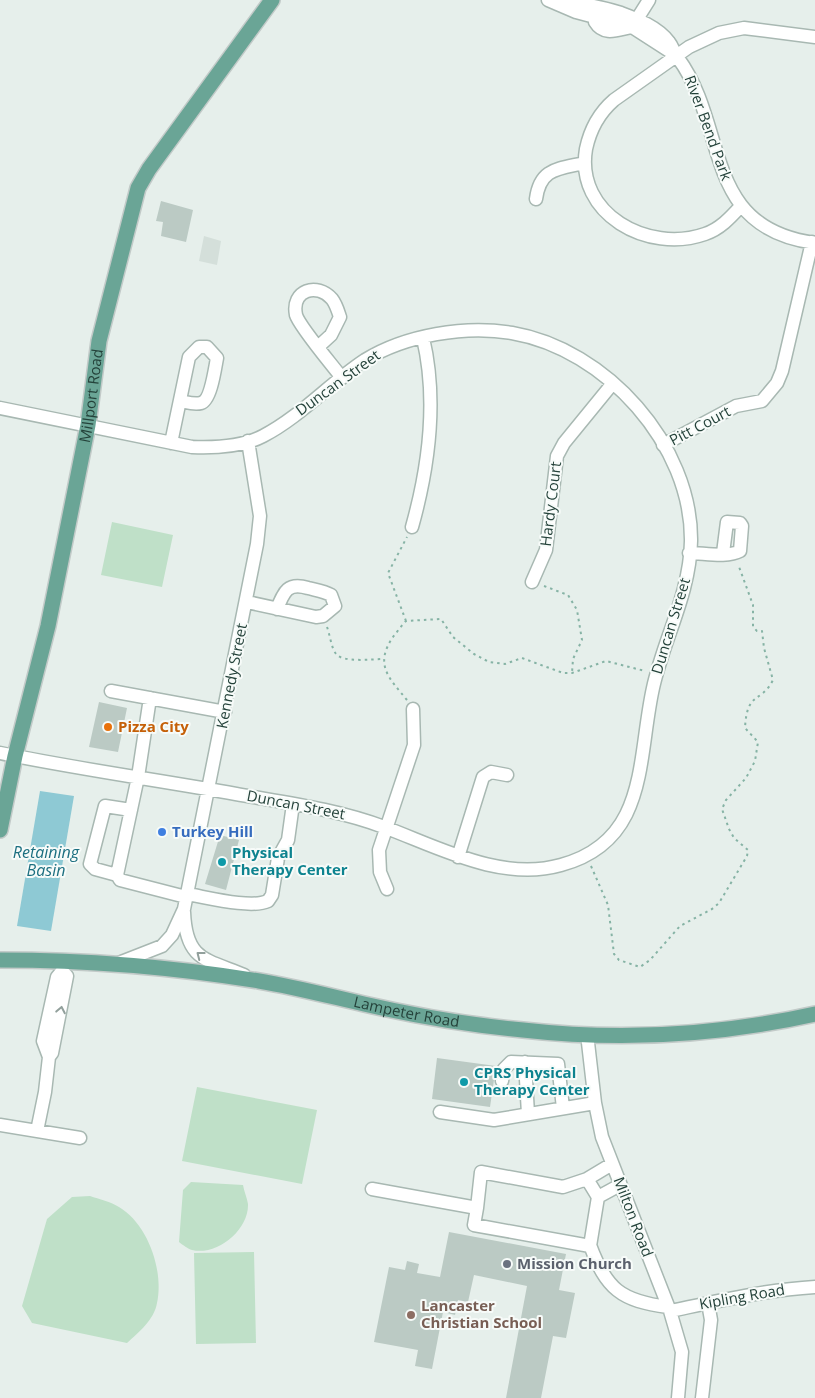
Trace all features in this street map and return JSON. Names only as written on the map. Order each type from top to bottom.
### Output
[{"type":"main road","name":"Millport Road","points":[[0,830],[7,754],[48,626],[88,425],[99,341],[138,188],[149,169],[272,0]]},
{"type":"main road","name":"Lampeter Road","points":[[0,960],[62,966],[116,964],[260,981],[437,1018],[523,1030],[587,1034],[700,1032],[779,1022],[815,1014]]},
{"type":"street","name":"River Bend Park","points":[[548,0],[574,3],[635,23],[664,36],[694,83],[722,172],[741,206],[773,230],[814,242]]},
{"type":"street","points":[[597,12],[595,22],[601,29],[614,32],[635,23],[649,0]]},
{"type":"street","points":[[741,206],[728,221],[705,234],[672,239],[642,234],[616,223],[598,205],[588,184],[584,163],[588,141],[604,109],[705,38],[744,28],[815,36]]},
{"type":"street","points":[[536,199],[542,178],[552,170],[584,163]]},
{"type":"street","name":"Pitt Court","points":[[664,446],[736,406],[762,401],[777,383],[784,363],[814,242]]},
{"type":"street","name":"Duncan Street","points":[[0,408],[171,443],[206,448],[224,447],[260,438],[378,353],[423,338],[452,332],[511,333],[548,344],[584,360],[613,383],[640,410],[658,434],[681,485],[689,525],[690,553],[686,584],[657,674],[646,718],[635,792],[629,812],[609,840],[584,855],[559,866],[537,869],[478,863],[458,857],[388,828],[336,811],[7,754]]},
{"type":"street","points":[[412,527],[428,463],[431,423],[427,354],[423,338]]},
{"type":"street","points":[[319,346],[342,378]]},
{"type":"street","name":"Hardy Court","points":[[532,582],[546,550],[556,456],[564,443],[613,383]]},
{"type":"street","points":[[171,443],[180,401]]},
{"type":"street","name":"Kennedy Street","points":[[116,964],[162,946],[172,935],[186,900],[210,789],[257,544],[260,516],[248,441]]},
{"type":"street","points":[[690,553],[723,553],[736,553],[740,551],[742,546],[742,526],[736,522],[730,521],[725,526],[723,553]]},
{"type":"street","points":[[247,602],[277,608],[324,616],[335,606],[331,595],[297,585],[290,587],[282,595],[277,608]]},
{"type":"street","points":[[111,691],[225,712]]},
{"type":"street","points":[[117,875],[138,777],[150,698]]},
{"type":"street","points":[[387,889],[380,872],[379,850],[388,828],[414,745],[413,709]]},
{"type":"street","points":[[458,857],[484,777],[491,772],[507,776]]},
{"type":"street","points":[[131,810],[105,806],[90,864],[95,869],[117,875],[120,880],[186,900],[241,902],[268,901],[272,895],[278,858],[288,840],[293,804]]},
{"type":"street","name":"Kennedy Street","points":[[186,900],[185,931],[189,945],[196,953],[206,960],[260,981]]},
{"type":"street","points":[[37,1131],[45,1092],[49,1057],[52,1053],[67,976],[62,966]]},
{"type":"street","name":"Milton Road","points":[[587,1034],[595,1103],[602,1137],[669,1309],[682,1352],[678,1398]]},
{"type":"street","points":[[502,1081],[504,1069],[508,1062],[558,1064],[563,1108]]},
{"type":"street","points":[[525,1062],[528,1114]]},
{"type":"street","points":[[440,1112],[494,1120],[595,1103]]},
{"type":"street","points":[[0,1125],[80,1138]]},
{"type":"street","points":[[590,1245],[474,1224],[481,1172],[563,1187],[587,1179],[612,1164]]},
{"type":"street","points":[[587,1179],[598,1197],[590,1245],[600,1271],[612,1286],[630,1299],[669,1309]]},
{"type":"street","points":[[598,1197],[620,1185]]},
{"type":"street","points":[[372,1189],[477,1208]]},
{"type":"street","name":"Kipling Road","points":[[669,1309],[784,1289],[815,1287]]},
{"type":"street","points":[[702,1398],[711,1320],[708,1303]]},
{"type":"path","points":[[406,621],[388,573],[412,527]]},
{"type":"path","points":[[584,855],[592,867],[608,905],[614,954],[619,960],[640,967],[650,960],[680,926],[712,909],[719,903],[747,856],[748,850],[734,838],[722,809],[726,800],[746,778],[755,761],[758,742],[746,728],[746,711],[749,704],[773,680],[764,648],[762,631],[757,631],[753,627],[752,605],[740,573],[736,553]]},
{"type":"path","points":[[532,582],[563,591],[573,601],[582,640],[573,659],[572,673]]},
{"type":"path","points":[[324,616],[336,654],[339,657],[351,660],[384,659]]},
{"type":"path","points":[[406,621],[441,619],[453,637],[474,654],[489,662],[505,664],[522,658],[563,673],[572,673],[606,661],[657,674]]},
{"type":"path","points":[[406,621],[386,648],[384,659],[388,675],[413,709]]},
{"type":"shaded area","points":[[204,236],[221,241],[217,265],[199,261]]},
{"type":"green space","points":[[112,522],[173,535],[162,587],[101,575]]},
{"type":"green space","points":[[197,1087],[317,1110],[302,1184],[182,1161]]},
{"type":"green space","points":[[191,1182],[243,1185],[248,1204],[247,1214],[243,1223],[230,1239],[211,1249],[202,1251],[192,1250],[179,1242],[183,1190]]},
{"type":"green space","points":[[90,1196],[116,1205],[129,1215],[146,1236],[156,1263],[159,1290],[153,1315],[127,1343],[32,1323],[22,1306],[47,1219],[72,1197]]},
{"type":"green space","points":[[254,1252],[256,1343],[196,1344],[194,1253]]},
{"type":"water","name":"Retaining Basin","points":[[40,791],[74,796],[51,931],[17,926]]},
{"type":"building","points":[[161,201],[193,210],[186,242],[161,236],[163,222],[156,221]]},
{"type":"building","name":"Pizza City","points":[[99,702],[127,708],[118,752],[89,747]]},
{"type":"building","name":"Physical Therapy Center","points":[[220,835],[239,840],[226,890],[205,884]]},
{"type":"building","name":"CPRS Physical Therapy Center","points":[[437,1058],[496,1066],[490,1107],[432,1099]]},
{"type":"building","name":"Lancaster Christian School","points":[[449,1232],[566,1254],[559,1290],[575,1293],[566,1338],[553,1336],[541,1398],[506,1398],[527,1286],[474,1275],[468,1302],[458,1300],[455,1315],[443,1312],[432,1369],[415,1366],[418,1350],[374,1342],[389,1267],[405,1270],[407,1261],[419,1264],[417,1273],[440,1277]]},
{"type":"place","name":"Pizza City","points":[[108,727]]},
{"type":"place","name":"Turkey Hill","points":[[162,832]]},
{"type":"place","name":"Physical Therapy Center","points":[[222,862]]},
{"type":"place","name":"CPRS Physical Therapy Center","points":[[464,1082]]},
{"type":"place","name":"Mission Church","points":[[507,1264]]},
{"type":"place","name":"Lancaster Christian School","points":[[411,1315]]}]
